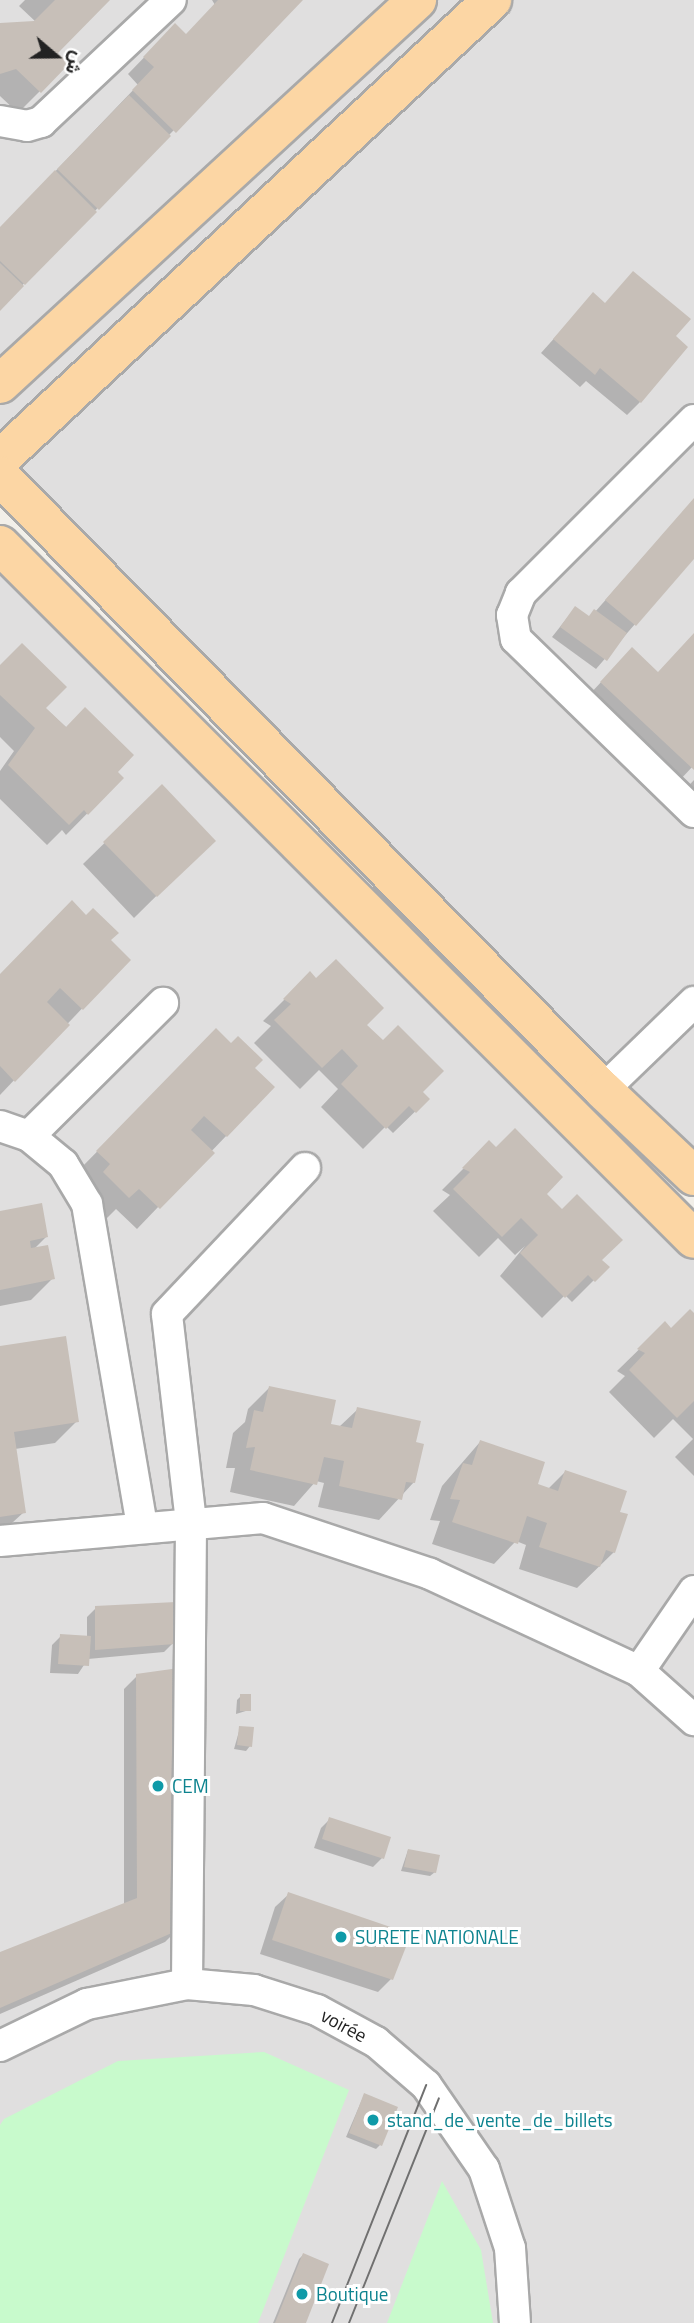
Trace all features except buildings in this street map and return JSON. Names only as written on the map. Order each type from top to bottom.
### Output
[{"type":"main road","points":[[0,384],[417,0]]},
{"type":"main road","points":[[0,459],[492,0]]},
{"type":"main road","points":[[0,476],[603,1090],[694,1176]]},
{"type":"main road","points":[[0,545],[694,1238]]},
{"type":"street","points":[[0,121],[27,126],[41,122],[171,0]]},
{"type":"street","points":[[694,420],[521,593],[512,615],[516,639],[694,812]]},
{"type":"street","points":[[603,1090],[694,1002]]},
{"type":"street","points":[[29,1136],[163,1003]]},
{"type":"street","points":[[0,1126],[29,1136],[63,1164],[87,1204],[142,1526]]},
{"type":"street","points":[[187,1984],[191,1522],[167,1314],[305,1168]]},
{"type":"street","points":[[0,1541],[142,1526],[263,1518],[430,1574],[639,1671],[694,1720]]},
{"type":"street","points":[[639,1671],[694,1591]]},
{"type":"street","name":"voirée","points":[[0,2046],[88,2004],[187,1984],[254,1990],[317,2010],[376,2042],[426,2085],[484,2168],[510,2248],[515,2323]]},
{"type":"shaded area","points":[[0,0],[694,0],[694,1180],[0,495]]},
{"type":"shaded area","points":[[0,546],[694,1229],[694,2323],[0,2323]]},
{"type":"green space","points":[[264,2052],[349,2090],[258,2323],[0,2323],[0,2125],[4,2119],[118,2061]]},
{"type":"green space","points":[[442,2181],[481,2250],[493,2323],[387,2323]]},
{"type":"tram line","points":[[332,2323],[426,2085]]},
{"type":"tram line","points":[[349,2323],[439,2098]]},
{"type":"place","name":"CEM","points":[[158,1786]]},
{"type":"place","name":"SURETE NATIONALE","points":[[341,1937]]},
{"type":"place","name":"stand_de_vente_de_billets","points":[[373,2120]]},
{"type":"place","name":"Boutique","points":[[302,2294]]}]
